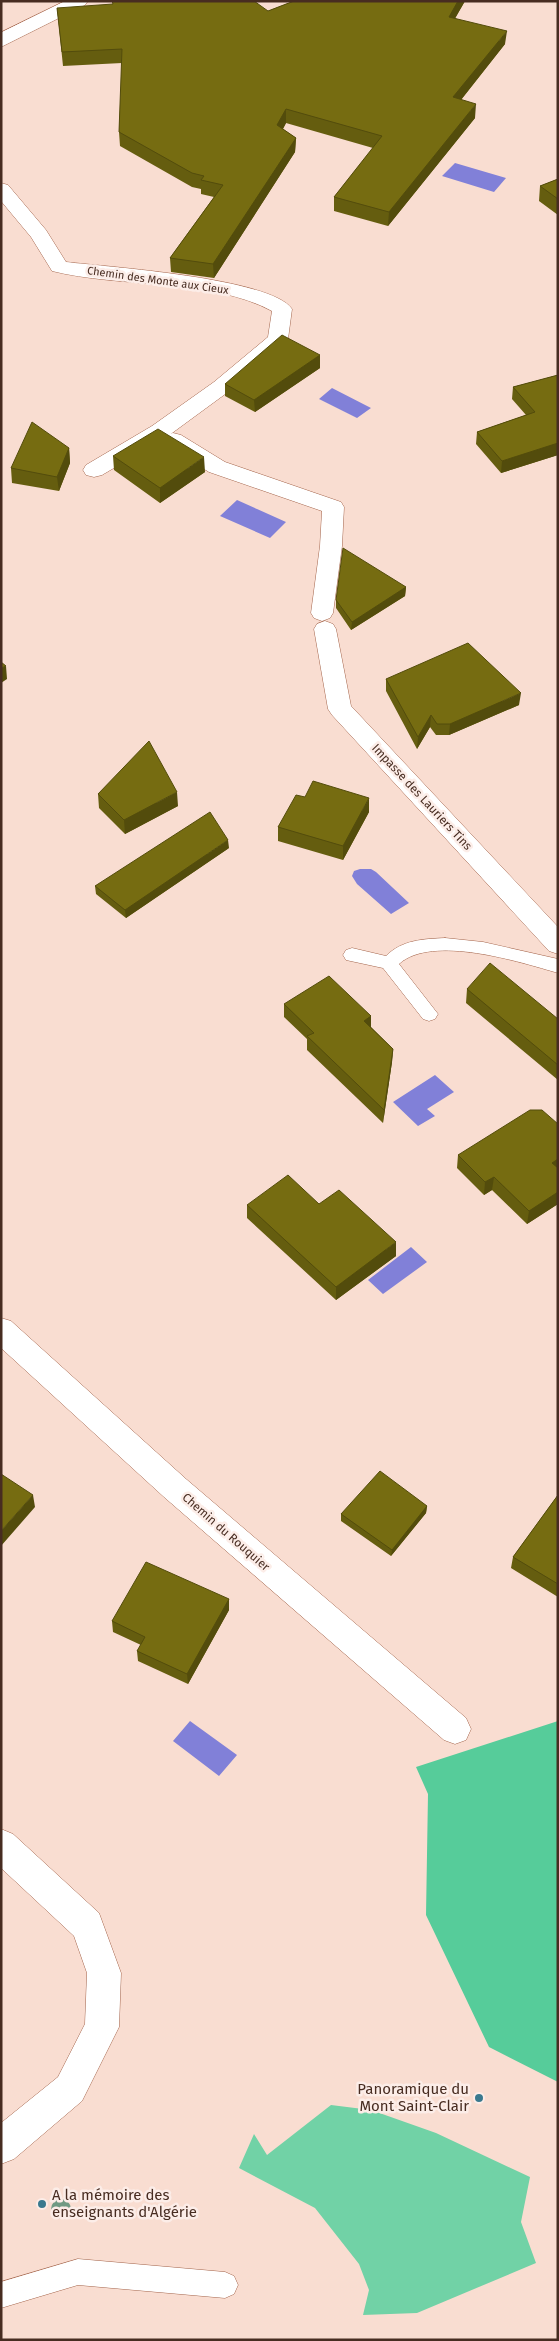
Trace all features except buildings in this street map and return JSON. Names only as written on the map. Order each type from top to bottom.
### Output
[{"type":"street","points":[[1,42],[8,36],[80,1]]},
{"type":"street","name":"Chemin des Monte aux Cieux","points":[[1,189],[40,234],[59,267],[228,288],[264,299],[282,309],[278,339],[222,387],[160,431],[94,470]]},
{"type":"street","name":"Impasse des Lauriers Tins","points":[[160,431],[217,467],[333,507],[324,621],[340,709],[558,944]]},
{"type":"street","name":"Chemin du Rouquier","points":[[1,1330],[175,1488],[455,1729]]},
{"type":"street","points":[[1,1845],[87,1925],[104,1973],[102,2028],[70,2089],[1,2146]]},
{"type":"lane","points":[[388,963],[406,949],[450,945],[510,953],[558,966]]},
{"type":"lane","points":[[352,955],[388,963],[429,1014]]},
{"type":"lane","points":[[1,2295],[78,2272],[225,2285]]},
{"type":"green space","points":[[558,1721],[558,2082],[489,2047],[426,1915],[428,1794],[416,1767]]},
{"type":"green space","points":[[331,2105],[371,2110],[436,2133],[530,2177],[521,2222],[536,2263],[417,2313],[363,2315],[369,2290],[359,2264],[315,2208],[239,2168],[254,2134],[267,2155]]},
{"type":"shaded area","points":[[455,163],[506,178],[494,192],[442,176]]},
{"type":"shaded area","points":[[332,388],[371,408],[357,418],[319,399]]},
{"type":"shaded area","points":[[237,500],[286,522],[270,538],[220,516]]},
{"type":"shaded area","points":[[371,869],[376,872],[409,903],[391,914],[357,884],[352,876],[354,871]]},
{"type":"shaded area","points":[[435,1075],[454,1092],[427,1109],[435,1116],[418,1126],[393,1102]]},
{"type":"shaded area","points":[[411,1247],[427,1262],[383,1294],[368,1280]]},
{"type":"shaded area","points":[[190,1721],[237,1755],[219,1776],[173,1741]]},
{"type":"place","name":"Panoramique du Mont Saint-Clair","points":[[479,2098]]},
{"type":"place","name":"A la mémoire des enseignants d'Algérie","points":[[42,2204]]}]
